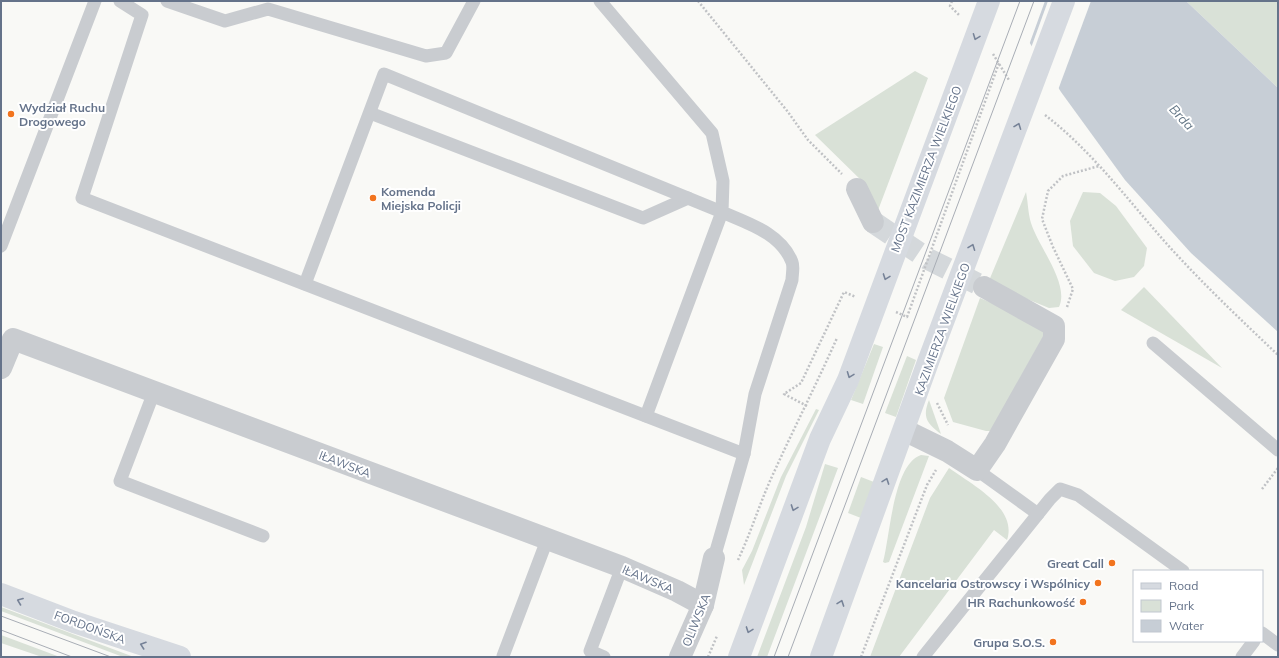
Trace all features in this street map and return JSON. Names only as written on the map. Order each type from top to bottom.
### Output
[{"type":"main road","name":"MOST KAZIMIERZA WIELKIEGO","points":[[739,657],[820,439],[848,380],[989,1]]},
{"type":"main road","name":"KAZIMIERZA WIELKIEGO","points":[[821,657],[928,362],[1064,1]]},
{"type":"main road","name":"FORDOŃSKA","points":[[1,594],[74,622],[180,657]]},
{"type":"street","points":[[857,189],[873,222]]},
{"type":"street","points":[[904,430],[947,451],[977,470],[995,444],[1054,339],[1054,326],[984,287]]},
{"type":"street","name":"IŁAWSKA","points":[[1,367],[7,337],[622,567],[677,591],[703,605]]},
{"type":"street","name":"OLIWSKA","points":[[680,657],[703,605],[714,558]]},
{"type":"lane","points":[[1,246],[95,1]]},
{"type":"lane","points":[[120,1],[142,15],[82,198],[744,454]]},
{"type":"lane","points":[[166,1],[225,20],[268,9],[426,56],[446,53],[474,1]]},
{"type":"lane","points":[[600,1],[712,133],[723,182],[722,212],[646,416]]},
{"type":"lane","points":[[305,284],[384,74],[722,212],[769,233],[785,250],[792,263],[792,280],[755,394],[744,454],[714,558]]},
{"type":"lane","points":[[370,113],[643,218],[688,198]]},
{"type":"lane","points":[[1153,343],[1278,450]]},
{"type":"lane","points":[[154,392],[120,481],[263,536]]},
{"type":"lane","points":[[977,470],[1038,514]]},
{"type":"lane","points":[[923,657],[1038,514],[1060,489],[1078,496],[1182,570]]},
{"type":"lane","points":[[503,656],[547,540]]},
{"type":"lane","points":[[604,657],[589,654],[622,567]]},
{"type":"lane","points":[[1263,634],[1278,645]]},
{"type":"lane","points":[[1242,657],[1253,642]]},
{"type":"path","points":[[698,1],[788,112],[808,140],[857,189]]},
{"type":"path","points":[[907,317],[999,63]]},
{"type":"path","points":[[1042,113],[1066,131],[1099,166],[1167,244],[1278,355]]},
{"type":"path","points":[[1054,326],[1070,300],[1073,289],[1052,247],[1042,219],[1048,191],[1063,176],[1099,166]]},
{"type":"path","points":[[807,406],[784,394],[801,383],[844,292]]},
{"type":"path","points":[[737,562],[749,536],[774,471],[807,406],[838,337]]},
{"type":"path","points":[[938,397],[941,412],[950,430]]},
{"type":"path","points":[[861,657],[927,485],[936,468]]},
{"type":"path","points":[[1262,489],[1278,468]]},
{"type":"green space","points":[[1186,1],[1278,1],[1278,88]]},
{"type":"green space","points":[[915,71],[928,78],[877,213],[865,184],[815,135]]},
{"type":"green space","points":[[1026,192],[1031,223],[1057,276],[1061,298],[1059,307],[1049,308],[988,283]]},
{"type":"green space","points":[[1083,192],[1100,193],[1116,206],[1147,248],[1144,266],[1134,277],[1115,281],[1094,273],[1073,246],[1070,221]]},
{"type":"green space","points":[[1144,287],[1222,368],[1121,310]]},
{"type":"green space","points":[[980,298],[1038,323],[1043,331],[1043,337],[990,431],[953,422],[944,398]]},
{"type":"green space","points":[[874,344],[883,347],[863,404],[851,400]]},
{"type":"green space","points":[[907,356],[916,360],[896,417],[885,413]]},
{"type":"green space","points":[[929,400],[941,434],[932,427],[927,420],[926,411]]},
{"type":"green space","points":[[816,409],[819,410],[786,476],[744,585],[742,570],[752,551],[781,477]]},
{"type":"green space","points":[[921,455],[929,456],[889,562],[885,563],[883,562],[885,551],[894,502],[899,486],[904,472],[912,461]]},
{"type":"green space","points":[[825,464],[838,468],[767,657],[757,657],[806,527]]},
{"type":"green space","points":[[949,468],[980,489],[999,507],[1006,518],[1009,528],[1007,540],[994,530],[899,657],[870,657],[930,498]]},
{"type":"green space","points":[[861,477],[874,482],[861,518],[848,513]]},
{"type":"green space","points":[[1,607],[134,657],[123,657],[1,611]]},
{"type":"green space","points":[[1,635],[60,657],[42,657],[1,643]]},
{"type":"water","name":"Brda","points":[[1003,1],[1186,1],[1278,88],[1278,332],[1191,253],[1125,180],[1061,92]]},
{"type":"pier","points":[[1001,1],[1045,1],[1029,45],[1002,2]]},
{"type":"pier","points":[[1048,1],[1091,1],[1058,90],[1031,48]]},
{"type":"tunnel","points":[[873,222],[928,259],[984,287]]},
{"type":"tram line","points":[[774,657],[1020,1]]},
{"type":"tram line","points":[[788,657],[1034,1]]},
{"type":"tram line","points":[[1,616],[111,657]]},
{"type":"tram line","points":[[1,630],[72,657]]},
{"type":"place","name":"Wydział Ruchu Drogowego","points":[[11,114]]},
{"type":"place","name":"Komenda Miejska Policji","points":[[373,198]]},
{"type":"place","name":"Great Call","points":[[1112,563]]},
{"type":"place","name":"Kancelaria Ostrowscy i Wspólnicy","points":[[1098,583]]},
{"type":"place","name":"HR Rachunkowość","points":[[1083,602]]},
{"type":"place","name":"Grupa S.O.S.","points":[[1053,642]]}]
